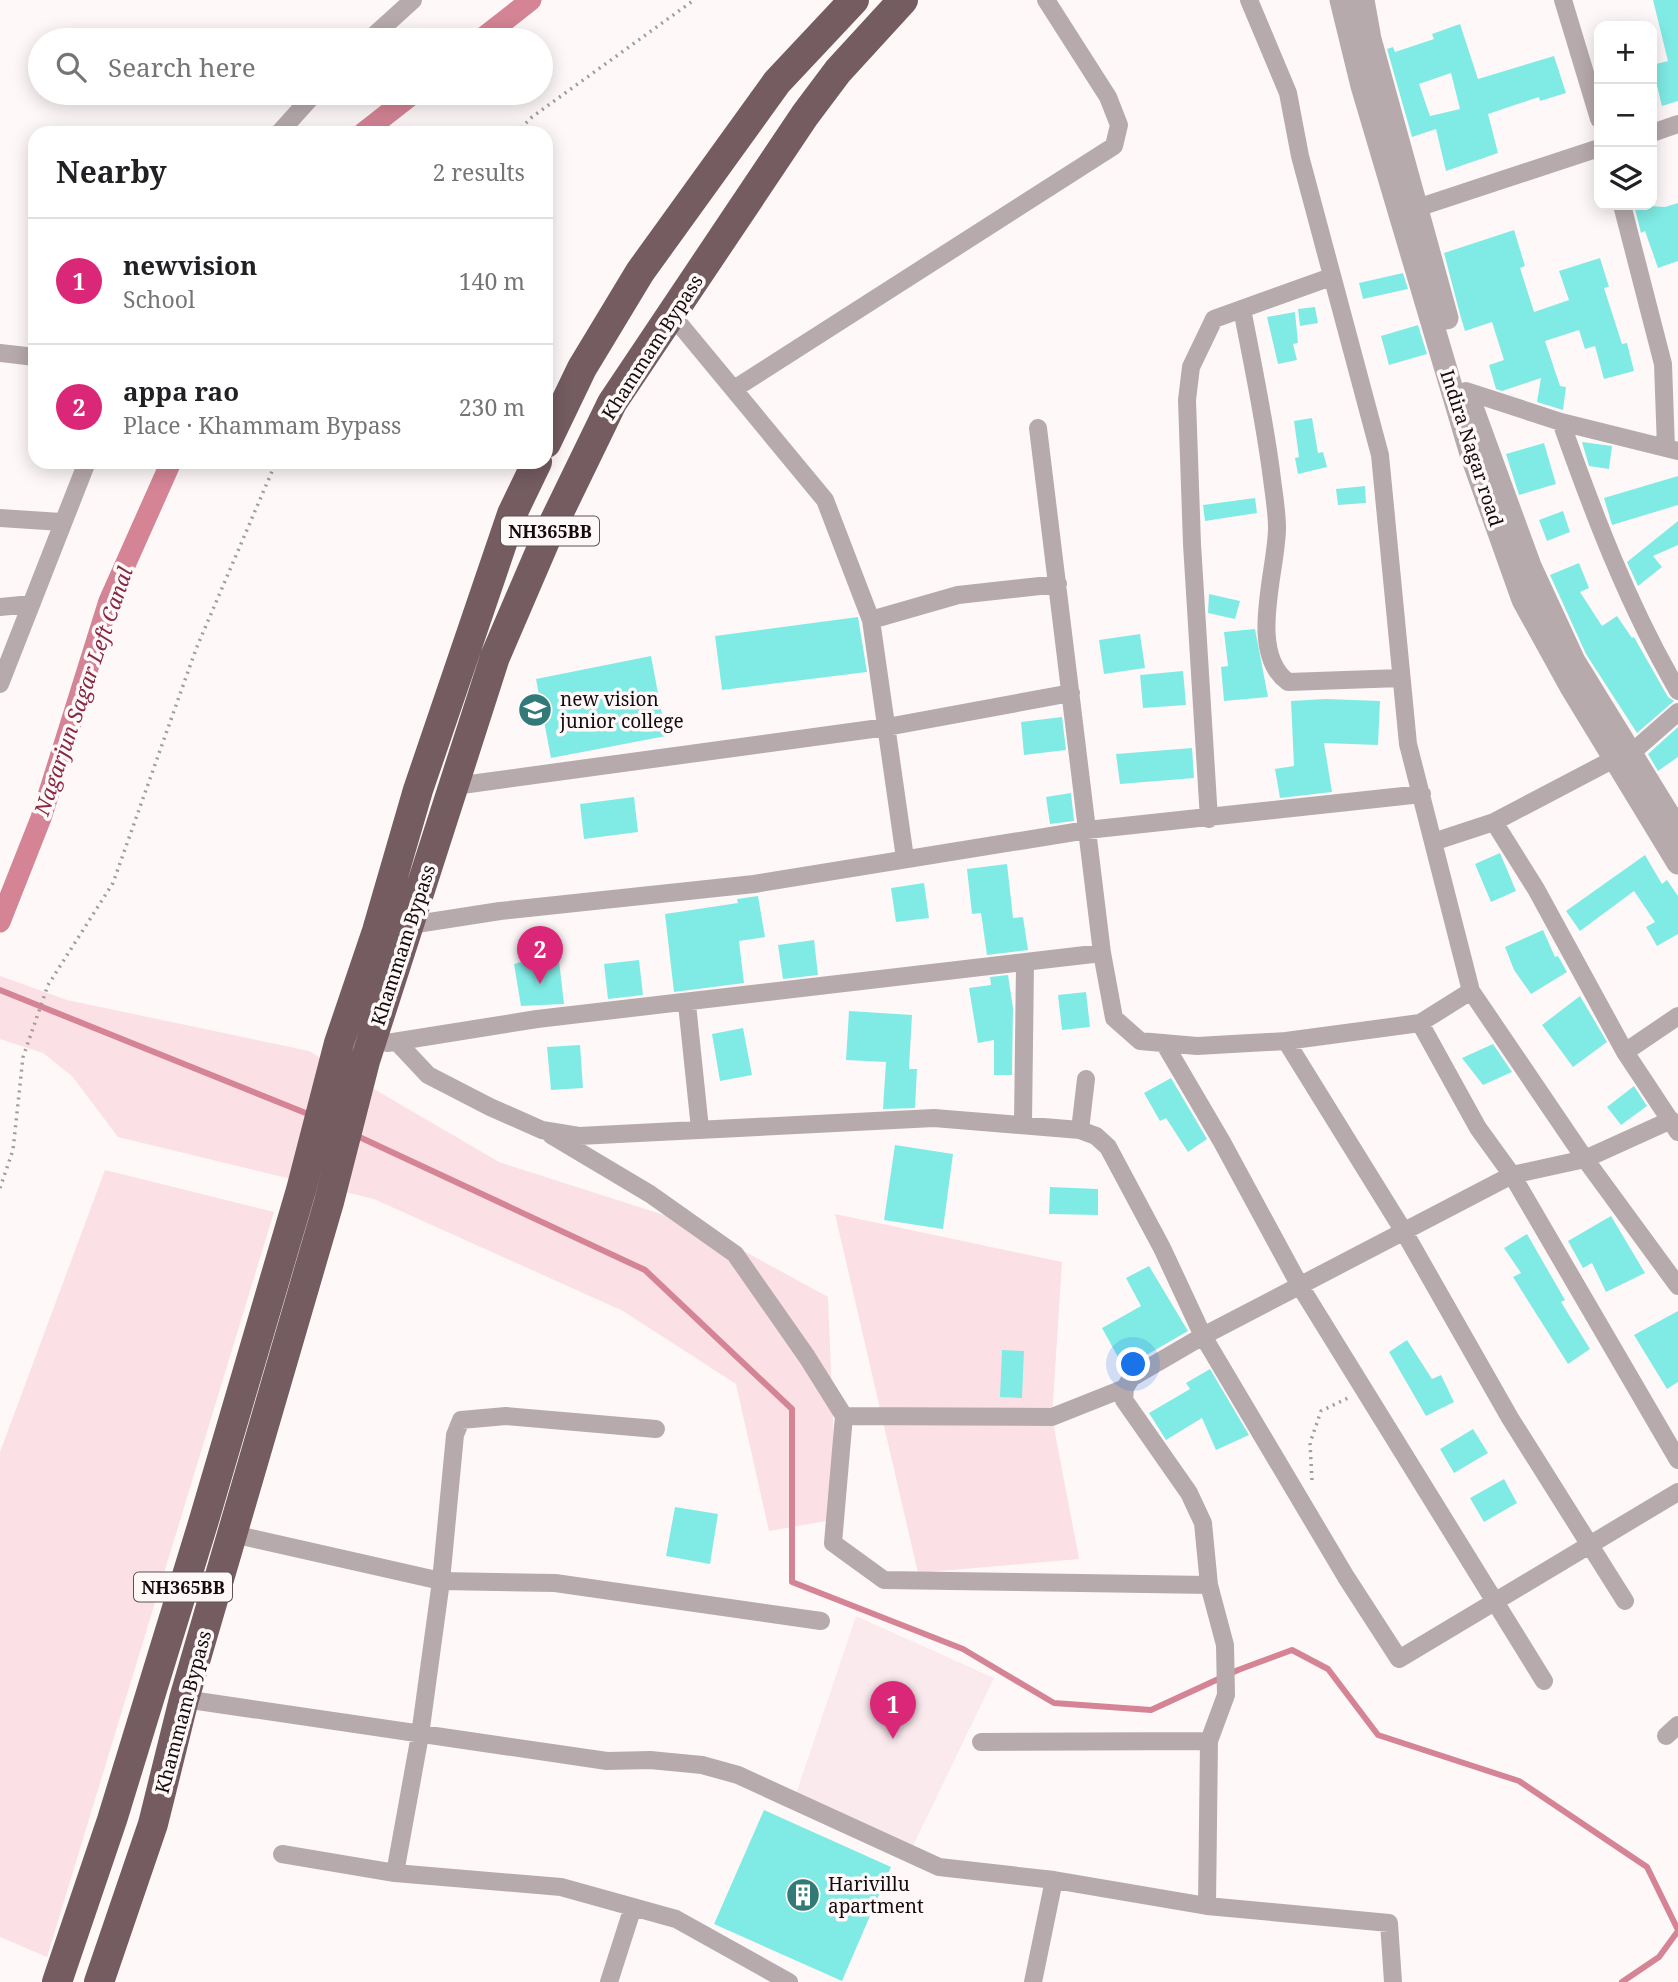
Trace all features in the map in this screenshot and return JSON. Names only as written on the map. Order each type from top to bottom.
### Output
[{"type":"highway","points":[[553,428],[582,368],[640,272],[778,82],[854,0]]},
{"type":"highway","name":"Khammam Bypass","points":[[57,1982],[131,1758],[301,1190],[367,1051],[411,925],[495,657],[544,543],[612,403],[814,104],[838,71],[903,0]]},
{"type":"highway","name":"Khammam Bypass","points":[[99,1982],[153,1824],[184,1699],[329,1202],[463,652],[512,514],[534,469]]},
{"type":"street","points":[[382,28],[413,0]]},
{"type":"street","points":[[734,389],[1114,146],[1119,125],[1108,97],[1046,0]]},
{"type":"street","points":[[1249,0],[1288,93],[1331,277],[1380,455],[1408,744],[1471,991],[1585,1159],[1678,1286]]},
{"type":"street","name":"Indira Nagar road","points":[[1341,0],[1363,86],[1471,454],[1523,600],[1621,757],[1678,830]]},
{"type":"street","name":"Indira Nagar road","points":[[1363,0],[1370,39],[1466,391],[1530,566],[1621,757],[1678,863]]},
{"type":"street","points":[[1563,0],[1594,102]]},
{"type":"street","points":[[285,126],[304,105]]},
{"type":"street","points":[[1657,131],[1678,124]]},
{"type":"street","points":[[1417,208],[1594,150]]},
{"type":"street","points":[[1466,391],[1561,422],[1672,450],[1663,364],[1623,210]]},
{"type":"street","points":[[1209,819],[1192,544],[1188,401],[1191,367],[1214,319],[1331,277]]},
{"type":"street","points":[[1242,309],[1267,442],[1278,527],[1267,611],[1271,660],[1279,675],[1288,682],[1401,678]]},
{"type":"street","points":[[672,315],[825,500],[871,620],[905,858]]},
{"type":"street","points":[[0,353],[28,356]]},
{"type":"street","points":[[1561,422],[1610,558],[1651,645],[1678,691]]},
{"type":"street","points":[[1038,428],[1102,953],[1114,1018],[1140,1041],[1197,1046],[1286,1041],[1420,1023],[1471,991]]},
{"type":"street","points":[[0,684],[61,522],[84,469]]},
{"type":"street","points":[[0,518],[61,522]]},
{"type":"street","points":[[871,620],[958,595],[1058,584]]},
{"type":"street","points":[[0,607],[31,604]]},
{"type":"street","points":[[455,786],[887,727],[1071,693]]},
{"type":"street","points":[[1433,842],[1494,822],[1621,757],[1678,712]]},
{"type":"street","points":[[411,925],[500,911],[754,884],[1087,830],[1422,794]]},
{"type":"street","points":[[1207,1906],[1209,1741],[1226,1695],[1225,1645],[1209,1585],[1203,1523],[1189,1493],[1124,1400],[1125,1388],[1130,1378],[1203,1336],[1513,1175],[1585,1159],[1674,1126],[1625,1052],[1536,889],[1494,822]]},
{"type":"street","points":[[367,1051],[537,1019],[687,1004],[1102,953]]},
{"type":"street","points":[[1023,1123],[1025,964]]},
{"type":"street","points":[[687,1004],[700,1129]]},
{"type":"street","points":[[1625,1052],[1678,1016]]},
{"type":"street","points":[[1420,1023],[1478,1128],[1513,1175],[1678,1460]]},
{"type":"street","points":[[1286,1041],[1403,1230],[1510,1418],[1625,1601]]},
{"type":"street","points":[[1164,1043],[1300,1286],[1544,1681]]},
{"type":"street","points":[[367,1051],[428,1075],[542,1130],[650,1194],[735,1254],[844,1416],[833,1543],[884,1580],[1209,1585]]},
{"type":"street","points":[[1080,1130],[1086,1079]]},
{"type":"street","points":[[542,1130],[579,1136],[844,1125],[934,1118],[1023,1123],[1080,1130],[1097,1136],[1108,1147],[1162,1248],[1203,1336],[1346,1577],[1399,1659],[1678,1492]]},
{"type":"street","points":[[844,1416],[1052,1417],[1125,1388]]},
{"type":"street","points":[[395,1873],[420,1735],[441,1581],[455,1435],[461,1420],[506,1416],[656,1429]]},
{"type":"street","points":[[233,1534],[441,1581],[555,1583],[821,1621]]},
{"type":"street","points":[[184,1699],[607,1761],[650,1760],[702,1765],[738,1775],[939,1867],[1054,1880],[1207,1906],[1388,1923],[1393,1982]]},
{"type":"street","points":[[981,1742],[1209,1741]]},
{"type":"street","points":[[282,1854],[395,1873],[561,1887],[676,1919],[789,1982]]},
{"type":"street","points":[[1033,1982],[1054,1880]]},
{"type":"street","points":[[609,1982],[633,1907]]},
{"type":"path","points":[[553,102],[694,0]]},
{"type":"path","points":[[523,126],[549,105]]},
{"type":"path","points":[[0,1188],[13,1150],[23,1057],[48,985],[113,883],[196,649],[272,469]]},
{"type":"path","points":[[1309,1513],[1313,1465],[1310,1443],[1321,1411],[1347,1398],[1371,1398]]},
{"type":"shaded area","points":[[0,976],[67,1000],[309,1051],[499,1162],[698,1226],[828,1297],[837,1519],[769,1531],[736,1384],[623,1311],[374,1199],[118,1137],[72,1076],[43,1053],[0,1039]]},
{"type":"shaded area","points":[[105,1170],[274,1212],[47,1957],[0,1937],[0,1452]]},
{"type":"shaded area","points":[[835,1214],[1062,1262],[1052,1417],[1079,1559],[918,1573]]},
{"type":"shaded area","points":[[856,1616],[994,1678],[910,1852],[791,1809]]},
{"type":"building","points":[[1653,0],[1678,0],[1678,101],[1662,106],[1657,86],[1657,64],[1668,61]]},
{"type":"building","points":[[1460,24],[1478,79],[1554,56],[1566,93],[1540,101],[1539,97],[1488,114],[1498,153],[1446,171],[1436,129],[1412,137],[1387,49],[1393,47],[1395,52],[1434,39],[1432,34]],"holes":[[[1451,73],[1460,109],[1430,116],[1419,84]]]},
{"type":"building","points":[[1678,203],[1678,261],[1658,268],[1645,231],[1641,233],[1635,210],[1657,210],[1657,206]]},
{"type":"building","points":[[1514,230],[1525,266],[1520,268],[1534,312],[1569,300],[1559,271],[1600,258],[1609,287],[1604,288],[1622,344],[1627,343],[1634,371],[1604,379],[1595,346],[1585,349],[1579,330],[1545,341],[1560,386],[1566,387],[1563,410],[1537,402],[1541,378],[1502,391],[1496,389],[1489,365],[1504,360],[1492,322],[1465,331],[1461,318],[1444,253]]},
{"type":"building","points":[[1403,273],[1408,289],[1363,299],[1359,283]]},
{"type":"building","points":[[1315,307],[1318,323],[1300,326],[1298,309]]},
{"type":"building","points":[[1295,312],[1298,343],[1293,344],[1297,360],[1278,364],[1267,317]]},
{"type":"building","points":[[1418,325],[1427,354],[1389,365],[1381,336]]},
{"type":"building","points":[[1312,418],[1318,453],[1323,452],[1327,467],[1298,474],[1295,458],[1299,457],[1294,421]]},
{"type":"building","points":[[1582,442],[1612,446],[1609,469],[1589,466]]},
{"type":"building","points":[[1544,443],[1556,484],[1519,495],[1506,454]]},
{"type":"building","points":[[1678,476],[1678,505],[1612,525],[1604,498]]},
{"type":"building","points":[[1365,486],[1366,503],[1338,505],[1336,489]]},
{"type":"building","points":[[1255,498],[1257,513],[1205,521],[1203,505]]},
{"type":"building","points":[[1563,511],[1570,532],[1547,541],[1539,520]]},
{"type":"building","points":[[1678,521],[1678,545],[1653,556],[1662,567],[1638,586],[1627,562]]},
{"type":"building","points":[[1579,563],[1589,588],[1580,592],[1602,626],[1617,616],[1632,638],[1634,637],[1668,697],[1674,701],[1637,733],[1586,654],[1550,575]]},
{"type":"building","points":[[1209,594],[1240,601],[1235,619],[1208,613]]},
{"type":"building","points":[[858,617],[867,672],[722,690],[715,636]]},
{"type":"building","points":[[1255,629],[1268,697],[1224,701],[1221,667],[1228,666],[1224,632]]},
{"type":"building","points":[[1140,634],[1145,668],[1104,674],[1099,640]]},
{"type":"building","points":[[651,656],[666,736],[551,758],[536,679]]},
{"type":"building","points":[[1183,671],[1186,705],[1143,708],[1140,675]]},
{"type":"building","points":[[1291,701],[1380,701],[1378,745],[1324,743],[1332,792],[1280,798],[1275,769],[1294,766]]},
{"type":"building","points":[[1062,717],[1066,750],[1024,755],[1021,722]]},
{"type":"building","points":[[1678,727],[1678,757],[1658,771],[1648,754]]},
{"type":"building","points":[[1192,748],[1194,778],[1120,784],[1116,754]]},
{"type":"building","points":[[1071,793],[1074,821],[1050,824],[1046,797]]},
{"type":"building","points":[[634,797],[638,832],[584,839],[580,804]]},
{"type":"building","points":[[1500,853],[1516,891],[1491,902],[1475,864]]},
{"type":"building","points":[[1645,855],[1662,884],[1667,880],[1678,896],[1678,934],[1657,946],[1646,927],[1655,922],[1634,891],[1580,931],[1566,911]]},
{"type":"building","points":[[1007,864],[1013,918],[1023,917],[1028,950],[987,955],[981,913],[972,914],[967,869]]},
{"type":"building","points":[[924,883],[929,918],[896,922],[891,888]]},
{"type":"building","points":[[758,896],[765,937],[739,941],[744,983],[674,992],[665,914],[738,903],[737,899]]},
{"type":"building","points":[[1543,930],[1555,957],[1558,956],[1567,972],[1531,994],[1514,970],[1505,947]]},
{"type":"building","points":[[814,940],[818,975],[783,979],[778,945]]},
{"type":"building","points":[[558,952],[564,1004],[521,1006],[514,964]]},
{"type":"building","points":[[639,960],[643,995],[608,999],[604,964]]},
{"type":"building","points":[[1008,975],[1013,1008],[1012,1075],[994,1075],[994,1040],[978,1043],[969,988],[991,985],[990,977]]},
{"type":"building","points":[[1086,992],[1090,1027],[1062,1030],[1058,995]]},
{"type":"building","points":[[1580,996],[1607,1042],[1573,1067],[1542,1025]]},
{"type":"building","points":[[849,1011],[912,1015],[909,1069],[917,1069],[915,1108],[883,1109],[886,1062],[846,1060]]},
{"type":"building","points":[[743,1028],[752,1075],[720,1081],[712,1034]]},
{"type":"building","points":[[1493,1044],[1512,1072],[1483,1085],[1462,1058]]},
{"type":"building","points":[[580,1045],[583,1088],[551,1090],[547,1047]]},
{"type":"building","points":[[1171,1078],[1207,1139],[1188,1152],[1166,1118],[1160,1121],[1144,1093]]},
{"type":"building","points":[[1634,1086],[1647,1106],[1621,1125],[1607,1107]]},
{"type":"building","points":[[895,1145],[953,1154],[943,1229],[884,1220]]},
{"type":"building","points":[[1050,1187],[1098,1189],[1098,1215],[1049,1214]]},
{"type":"building","points":[[1611,1216],[1645,1273],[1606,1292],[1592,1263],[1583,1268],[1568,1241]]},
{"type":"building","points":[[1527,1234],[1565,1300],[1561,1302],[1590,1349],[1568,1364],[1513,1277],[1521,1273],[1504,1248]]},
{"type":"building","points":[[1149,1266],[1188,1331],[1124,1368],[1102,1328],[1141,1306],[1126,1278]]},
{"type":"building","points":[[1678,1311],[1678,1382],[1667,1389],[1634,1335]]},
{"type":"building","points":[[1407,1340],[1432,1379],[1441,1375],[1454,1402],[1426,1416],[1389,1352]]},
{"type":"building","points":[[1002,1350],[1024,1351],[1022,1398],[1000,1397]]},
{"type":"building","points":[[1210,1369],[1249,1435],[1216,1450],[1202,1418],[1166,1440],[1149,1413],[1190,1389],[1186,1383]]},
{"type":"building","points":[[1473,1429],[1488,1453],[1454,1473],[1440,1449]]},
{"type":"building","points":[[1504,1479],[1517,1503],[1484,1522],[1470,1498]]},
{"type":"building","points":[[675,1507],[718,1514],[710,1564],[666,1556]]},
{"type":"building","name":"Harivillu apartment","points":[[764,1810],[891,1867],[842,1981],[714,1924]]},
{"type":"waterway","name":"Nagarjun Sagar Left Canal","points":[[495,28],[531,0]]},
{"type":"waterway","name":"Nagarjun Sagar Left Canal","points":[[372,126],[399,105]]},
{"type":"waterway","name":"Nagarjun Sagar Left Canal","points":[[0,922],[41,818],[109,601],[168,469]]},
{"type":"waterway","points":[[0,990],[313,1116]]},
{"type":"waterway","points":[[355,1135],[645,1270],[792,1409],[792,1582],[963,1649],[1054,1703],[1151,1710],[1238,1670],[1292,1650],[1328,1669],[1378,1735],[1519,1781],[1647,1867],[1678,1930]]},
{"type":"waterway","points":[[1622,1982],[1659,1957],[1678,1931]]},
{"type":"place","name":"new vision junior college","points":[[535,710]]},
{"type":"place","name":"appa rao","points":[[540,984]]},
{"type":"place","name":"newvision","points":[[893,1739]]},
{"type":"place","name":"Harivillu apartment","points":[[803,1895]]}]
